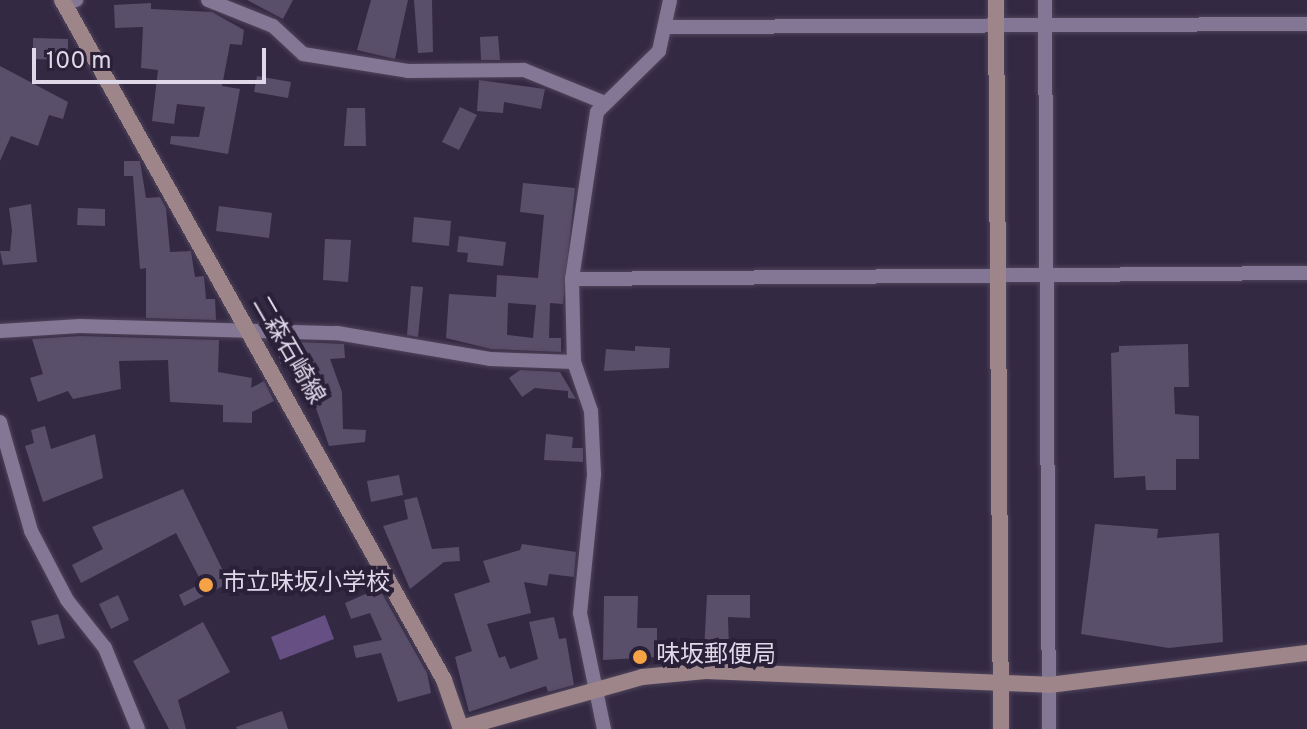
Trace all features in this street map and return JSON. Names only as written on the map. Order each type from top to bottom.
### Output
[{"type":"street","points":[[604,729],[580,613],[593,522],[593,424],[574,362],[572,279],[592,134],[603,102],[652,61],[669,27],[670,0]]},
{"type":"street","points":[[996,0],[1001,729]]},
{"type":"street","points":[[1045,0],[1049,274],[1049,729]]},
{"type":"street","name":"二森石崎線","points":[[67,1],[249,334],[444,680],[459,729]]},
{"type":"street","points":[[211,1],[273,26],[303,54],[408,71],[524,70],[603,102]]},
{"type":"street","points":[[669,27],[1307,24]]},
{"type":"street","points":[[572,279],[1307,273]]},
{"type":"street","points":[[0,331],[80,326],[249,334],[337,333],[490,359],[574,362]]},
{"type":"street","points":[[0,422],[31,531],[67,600],[105,648],[138,729]]},
{"type":"street","points":[[459,729],[596,688],[706,671],[1049,685],[1307,653]]},
{"type":"shaded area","points":[[325,615],[334,639],[280,660],[271,637]]},
{"type":"building","points":[[247,0],[293,0],[283,19]]},
{"type":"building","points":[[371,0],[408,0],[395,59],[357,50]]},
{"type":"building","points":[[414,0],[432,0],[433,52],[418,53]]},
{"type":"building","points":[[151,3],[151,9],[212,12],[244,30],[242,45],[230,44],[222,86],[240,89],[228,154],[170,144],[171,136],[199,137],[205,107],[177,104],[174,124],[152,121],[158,70],[141,68],[143,27],[115,28],[114,5]]},
{"type":"building","points":[[498,36],[500,60],[481,60],[480,37]]},
{"type":"building","points":[[33,38],[68,39],[68,60],[33,59]]},
{"type":"building","points":[[0,66],[68,102],[63,119],[49,115],[38,146],[11,136],[0,161]]},
{"type":"building","points":[[257,76],[291,82],[288,98],[254,92]]},
{"type":"building","points":[[479,80],[545,89],[541,109],[504,102],[503,113],[477,111]]},
{"type":"building","points":[[460,107],[477,115],[459,150],[442,142]]},
{"type":"building","points":[[347,108],[365,108],[366,146],[344,146]]},
{"type":"building","points":[[124,161],[140,161],[146,198],[160,197],[166,208],[170,252],[191,251],[195,277],[204,276],[206,299],[215,299],[216,320],[146,318],[146,268],[140,269],[133,176],[124,176]]},
{"type":"building","points":[[523,183],[575,188],[563,304],[550,303],[549,338],[561,338],[561,352],[491,349],[446,338],[449,294],[496,297],[497,275],[538,278],[544,215],[520,212]],"holes":[[[508,303],[536,305],[533,338],[507,335]]]},
{"type":"building","points":[[31,204],[37,262],[3,265],[0,251],[10,251],[12,230],[9,208]]},
{"type":"building","points":[[219,206],[272,213],[269,238],[216,231]]},
{"type":"building","points":[[78,208],[105,209],[105,226],[77,225]]},
{"type":"building","points":[[414,217],[451,221],[449,246],[412,242]]},
{"type":"building","points":[[459,236],[506,242],[503,266],[467,262],[468,253],[457,252]]},
{"type":"building","points":[[325,239],[351,240],[348,282],[323,280]]},
{"type":"building","points":[[411,286],[423,287],[418,337],[407,335]]},
{"type":"building","points":[[80,336],[219,340],[218,372],[252,378],[251,388],[264,381],[274,401],[252,412],[252,423],[223,422],[223,405],[170,402],[168,360],[119,361],[121,389],[73,399],[68,391],[38,402],[30,378],[43,374],[32,339]]},
{"type":"building","points":[[277,341],[344,344],[345,358],[330,359],[342,392],[343,429],[366,430],[365,442],[329,446],[300,361],[280,364]]},
{"type":"building","points":[[1188,344],[1189,387],[1174,387],[1175,414],[1199,416],[1199,459],[1176,459],[1176,490],[1146,490],[1145,476],[1114,478],[1111,353],[1119,352],[1119,346]]},
{"type":"building","points":[[635,346],[670,348],[669,368],[604,371],[606,349],[635,351]]},
{"type":"building","points":[[520,370],[560,372],[576,399],[568,398],[568,391],[535,388],[522,397],[509,378]]},
{"type":"building","points":[[45,426],[51,449],[95,434],[103,478],[43,502],[25,446],[34,443],[31,430]]},
{"type":"building","points":[[546,434],[573,437],[572,448],[583,448],[583,462],[544,460]]},
{"type":"building","points":[[399,475],[403,495],[371,502],[367,481]]},
{"type":"building","points":[[183,489],[229,583],[184,606],[179,595],[202,583],[176,533],[81,583],[72,565],[103,549],[92,527]]},
{"type":"building","points":[[417,497],[432,549],[459,547],[460,561],[444,562],[410,589],[383,526],[408,519],[404,500]]},
{"type":"building","points":[[1095,524],[1158,529],[1157,538],[1219,533],[1223,642],[1169,648],[1081,634]]},
{"type":"building","points":[[522,544],[576,552],[574,577],[549,574],[547,586],[524,582],[531,613],[487,624],[499,658],[505,656],[510,669],[538,659],[529,622],[554,617],[559,639],[566,638],[574,685],[548,692],[546,686],[469,712],[455,657],[472,651],[454,594],[490,582],[483,561],[520,550]]},
{"type":"building","points":[[379,588],[427,673],[431,693],[398,702],[381,653],[356,658],[353,646],[382,640],[370,613],[351,619],[345,603]]},
{"type":"building","points":[[118,595],[129,620],[111,629],[99,604]]},
{"type":"building","points":[[707,595],[750,595],[750,618],[728,617],[729,651],[704,651]]},
{"type":"building","points":[[604,596],[638,596],[637,628],[657,628],[657,657],[603,660]]},
{"type":"building","points":[[58,614],[65,638],[38,645],[31,621]]},
{"type":"building","points":[[203,622],[230,672],[178,700],[186,729],[169,729],[133,661]]},
{"type":"building","points":[[282,711],[288,729],[236,727]]},
{"type":"place","name":"市立味坂小学校","points":[[206,585]]},
{"type":"place","name":"味坂郵便局","points":[[640,657]]}]
